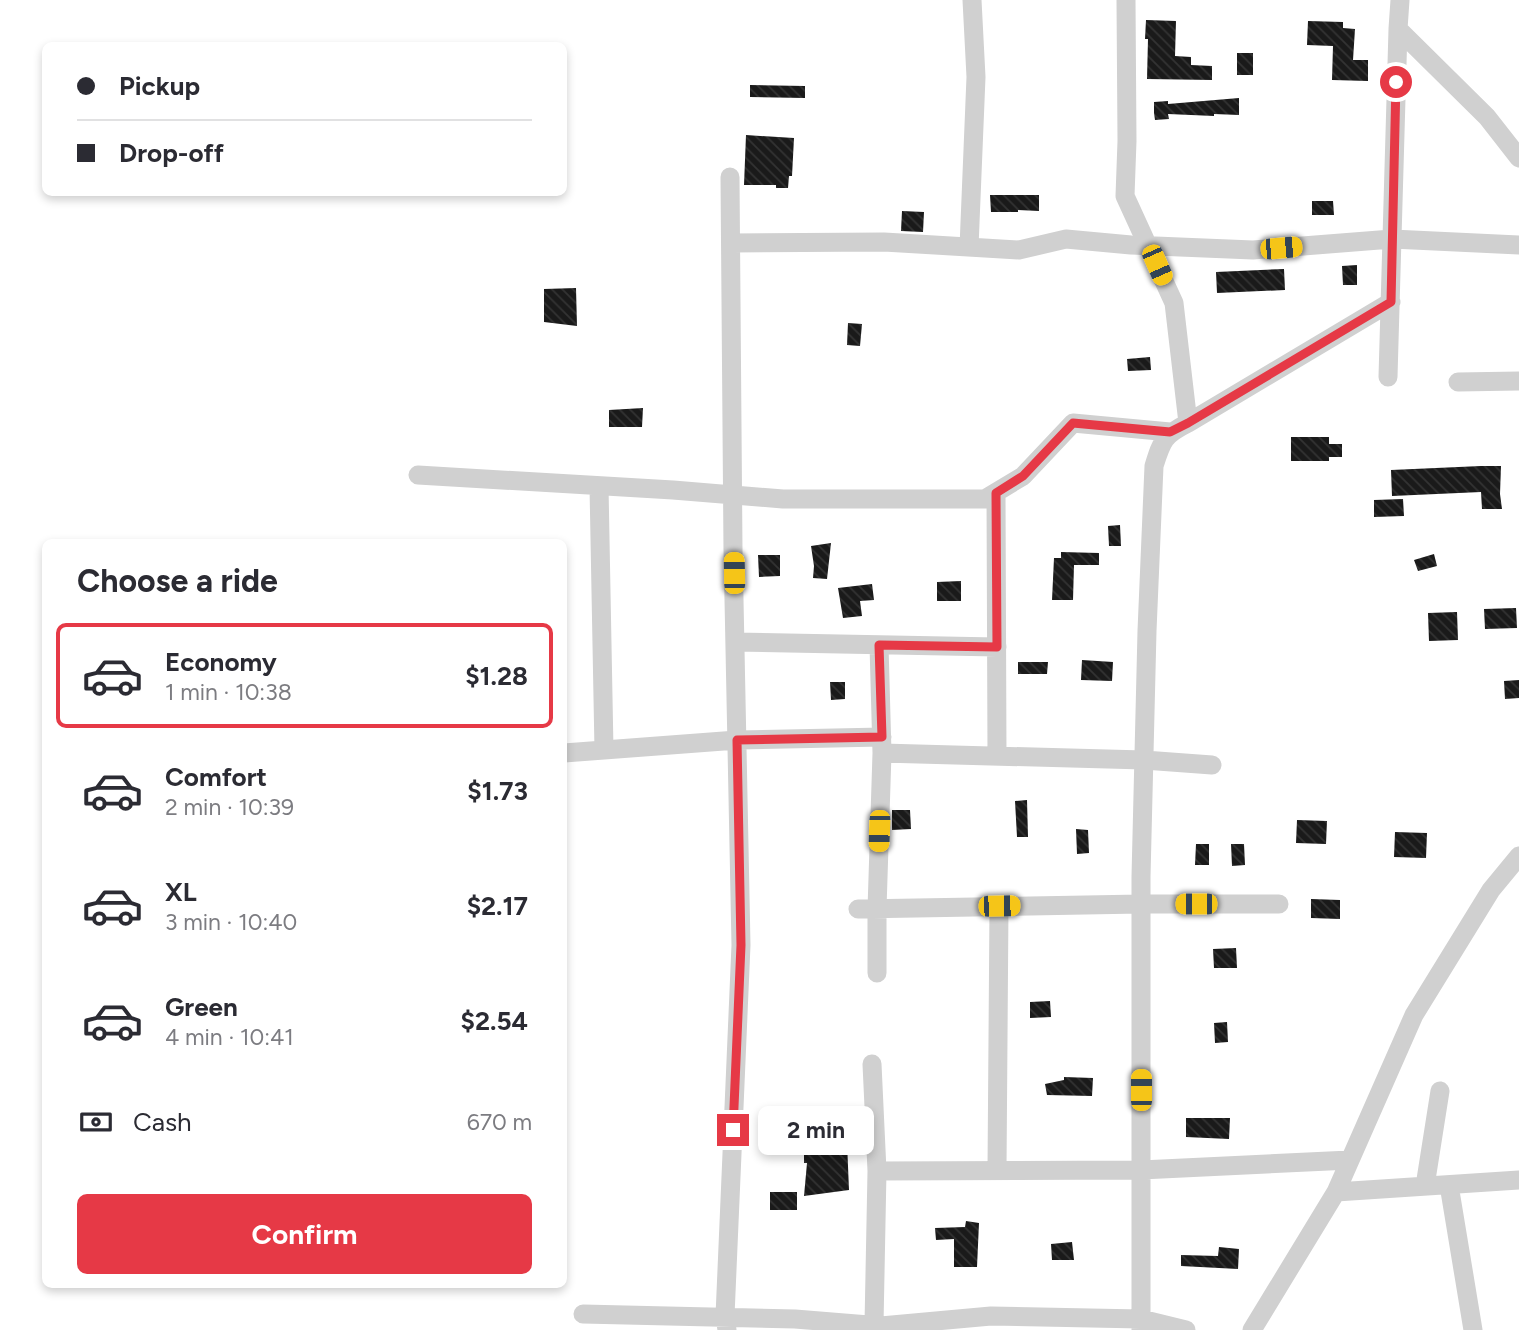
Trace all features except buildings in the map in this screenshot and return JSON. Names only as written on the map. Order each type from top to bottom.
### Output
[{"type":"street","points":[[969,247],[976,77],[972,0]]},
{"type":"street","points":[[1126,0],[1125,196],[1174,303],[1188,423]]},
{"type":"street","points":[[1388,377],[1401,0]]},
{"type":"street","points":[[1398,29],[1487,117],[1519,158]]},
{"type":"street","points":[[726,1323],[741,945],[730,177]]},
{"type":"street","points":[[731,243],[884,242],[1019,250],[1066,239],[1149,246],[1253,250],[1392,239],[1519,245]]},
{"type":"street","points":[[1141,1324],[1141,904],[1147,631],[1154,466],[1160,447],[1170,432],[1391,302]]},
{"type":"street","points":[[1458,382],[1519,381]]},
{"type":"street","points":[[418,474],[783,499],[985,499],[1023,476],[1073,423],[1170,432]]},
{"type":"street","points":[[599,486],[604,750]]},
{"type":"street","points":[[996,493],[997,756]]},
{"type":"street","points":[[735,642],[997,647]]},
{"type":"street","points":[[877,973],[867,909],[882,745],[879,645]]},
{"type":"street","points":[[567,753],[737,740],[882,745],[997,756],[1144,760],[1212,765]]},
{"type":"street","points":[[1252,1330],[1336,1192],[1414,1015],[1491,890],[1519,856]]},
{"type":"street","points":[[867,909],[1279,904]]},
{"type":"street","points":[[997,1170],[999,906]]},
{"type":"street","points":[[872,1063],[877,1171],[874,1325]]},
{"type":"street","points":[[1425,1186],[1440,1091]]},
{"type":"street","points":[[877,1171],[1141,1170],[1350,1160]]},
{"type":"street","points":[[1336,1192],[1519,1180]]},
{"type":"street","points":[[1449,1185],[1473,1330]]},
{"type":"street","points":[[583,1314],[726,1323],[836,1326],[991,1316],[1141,1324],[1185,1330]]},
{"type":"route","points":[[733,1130],[741,945],[737,740],[882,737],[879,645],[997,647],[996,493],[1023,476],[1073,423],[1170,432],[1391,302],[1396,82]]}]
